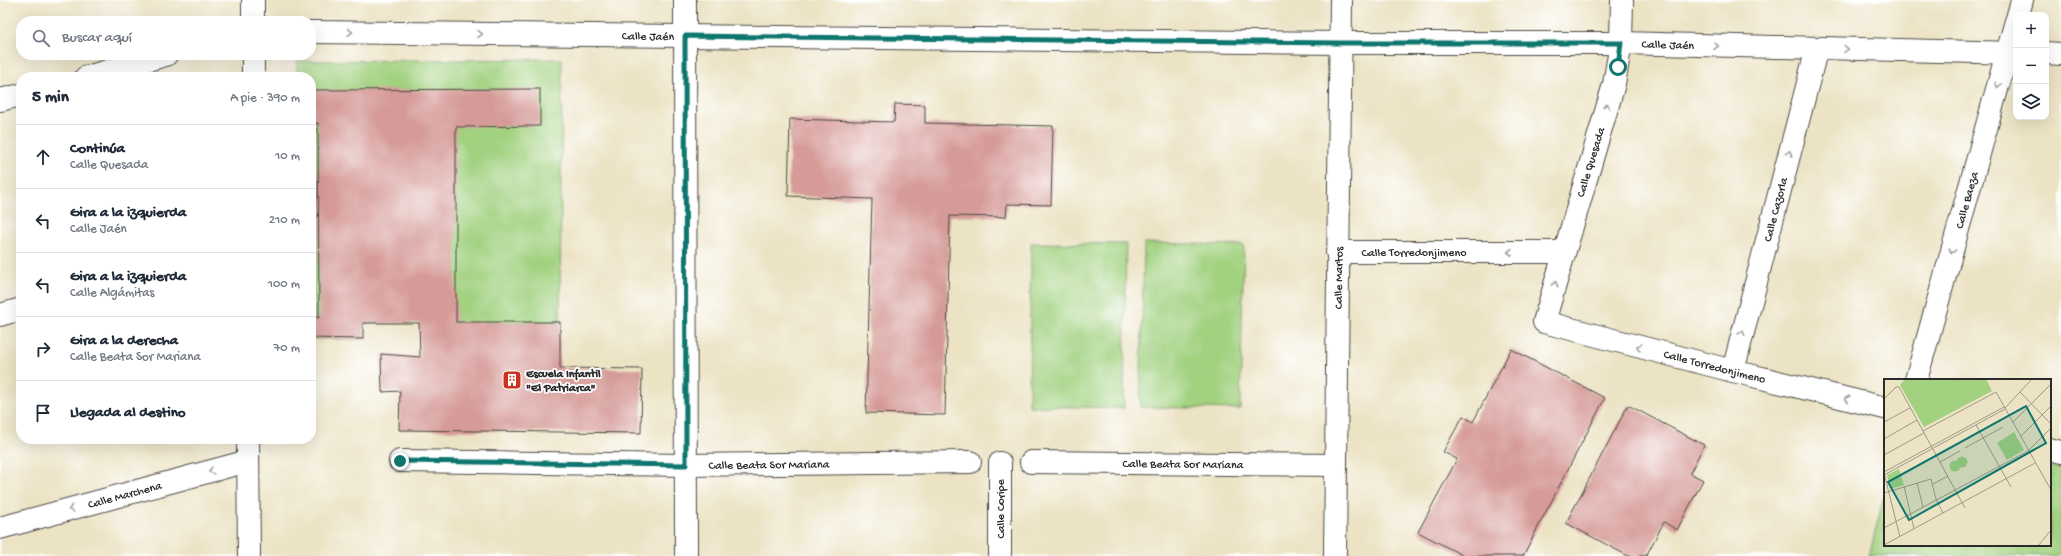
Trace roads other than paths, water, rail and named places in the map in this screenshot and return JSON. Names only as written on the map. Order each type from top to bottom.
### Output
[{"type":"street","points":[[253,0],[253,16]]},
{"type":"street","points":[[685,0],[686,556]]},
{"type":"street","name":"Calle Martos","points":[[1334,556],[1341,0]]},
{"type":"street","name":"Calle Quesada","points":[[1544,322],[1614,84],[1621,43],[1622,0]]},
{"type":"street","points":[[2019,12],[2022,0]]},
{"type":"street","name":"Calle Jaén","points":[[316,32],[1341,43],[1621,43],[2012,53]]},
{"type":"street","name":"Calle Cazorla","points":[[1733,371],[1817,48]]},
{"type":"street","name":"Calle Baeza","points":[[1916,379],[2012,53]]},
{"type":"street","points":[[2049,54],[2061,54]]},
{"type":"street","points":[[104,72],[148,60]]},
{"type":"street","points":[[253,60],[253,72]]},
{"type":"street","points":[[0,100],[16,96]]},
{"type":"street","name":"Calle Torredonjimeno","points":[[1338,252],[1564,252]]},
{"type":"street","points":[[0,315],[16,310]]},
{"type":"street","name":"Calle Torredonjimeno","points":[[1544,322],[1733,371],[1884,408]]},
{"type":"street","points":[[248,444],[249,556]]},
{"type":"street","points":[[2051,449],[2061,452]]},
{"type":"street","name":"Calle Marchena","points":[[0,528],[248,461]]},
{"type":"street","name":"Calle Beata Sor Mariana","points":[[400,461],[686,465],[970,462]]},
{"type":"street","name":"Calle Beata Sor Mariana","points":[[1031,462],[1335,465]]},
{"type":"street","name":"Calle Coripe","points":[[1000,463],[1000,556]]},
{"type":"place","name":"Escuela Infantil \"El Patriarca\"","points":[[512,380]]}]
